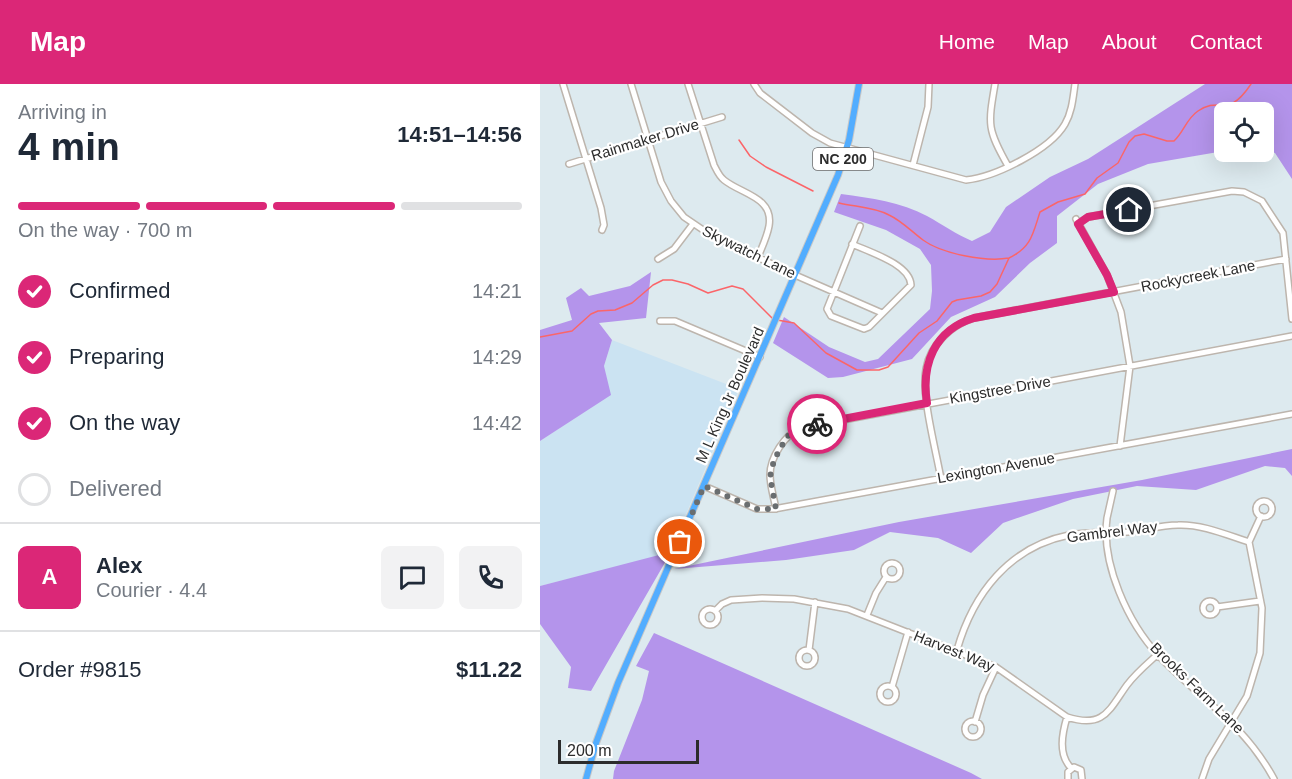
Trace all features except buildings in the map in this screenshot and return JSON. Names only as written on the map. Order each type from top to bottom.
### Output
[{"type":"main road","name":"M L King Jr Boulevard","points":[[585,779],[618,682],[838,175],[847,147],[859,84]]},
{"type":"street","points":[[564,84],[601,208],[604,225],[602,230]]},
{"type":"street","name":"Skywatch Lane","points":[[631,84],[661,182],[670,201],[684,217],[693,224],[795,275],[882,313]]},
{"type":"street","points":[[688,84],[719,175],[725,182],[756,197],[768,210],[770,223],[758,257]]},
{"type":"street","points":[[754,84],[760,93],[812,133],[830,143],[966,180],[979,178],[1008,166],[1054,139],[1065,125],[1070,113],[1075,84]]},
{"type":"street","points":[[913,165],[928,107],[929,84]]},
{"type":"street","points":[[995,84],[990,122],[991,134],[1008,166]]},
{"type":"street","name":"Rainmaker Drive","points":[[569,164],[722,117]]},
{"type":"street","points":[[1120,446],[1130,366],[1121,312],[1107,275],[1077,221],[1088,217],[1232,191],[1244,192],[1262,201],[1283,233],[1292,319]]},
{"type":"street","points":[[658,259],[674,249],[693,224]]},
{"type":"street","points":[[852,244],[890,260],[910,278],[911,285],[869,327],[861,329],[827,313],[833,291],[852,244],[860,226]]},
{"type":"street","name":"Rockycreek Lane","points":[[941,479],[925,389],[926,369],[930,355],[939,342],[960,322],[1286,260]]},
{"type":"street","points":[[660,321],[675,321],[760,357]]},
{"type":"street","name":"Kingstree Drive","points":[[776,509],[770,477],[771,468],[786,438],[792,432],[808,426],[1292,336]]},
{"type":"street","name":"Lexington Avenue","points":[[704,486],[757,509],[776,509],[1292,414]]},
{"type":"street","name":"Brooks Farm Lane","points":[[1113,492],[1107,520],[1107,543],[1112,576],[1129,612],[1158,654],[1232,721],[1251,742],[1274,779]]},
{"type":"street","points":[[1202,779],[1209,759],[1247,696],[1258,662],[1262,627],[1260,601],[1249,542],[1261,516]]},
{"type":"street","name":"Gambrel Way","points":[[957,650],[962,632],[982,592],[1006,566],[1024,553],[1044,543],[1068,536],[1181,525],[1203,528],[1249,542]]},
{"type":"street","points":[[867,615],[886,577]]},
{"type":"street","name":"Harvest Way","points":[[716,611],[722,604],[746,598],[794,599],[848,609],[996,667],[1067,717]]},
{"type":"street","points":[[1217,607],[1260,601]]},
{"type":"street","points":[[809,650],[815,602]]},
{"type":"street","points":[[892,687],[908,632]]},
{"type":"street","points":[[1082,779],[1081,770],[1071,768],[1067,764],[1062,750],[1067,717],[1088,720],[1103,716],[1112,709],[1134,676],[1158,654]]},
{"type":"street","points":[[975,722],[983,695],[996,667]]},
{"type":"street","points":[[1068,779],[1068,772],[1071,768]]},
{"type":"shaded area","points":[[1205,84],[1292,84],[1292,179],[1274,153],[1274,102],[1214,102],[1214,153],[1148,164],[1098,184],[1057,216],[1057,243],[1030,263],[995,297],[951,317],[912,359],[843,377],[828,378],[773,343],[784,317],[829,347],[865,362],[878,359],[930,309],[931,265],[920,249],[886,230],[834,212],[841,194],[907,207],[972,241],[990,232],[1006,207],[1050,177],[1088,159]]},
{"type":"shaded area","points":[[651,272],[646,318],[599,323],[612,340],[604,366],[611,395],[540,441],[540,330],[572,320],[566,298],[581,288],[589,296],[630,286]]},
{"type":"shaded area","points":[[612,340],[739,389],[667,559],[659,556],[540,586],[540,441],[610,395],[604,366]]},
{"type":"shaded area","points":[[1292,449],[1292,476],[1285,468],[1265,466],[1196,490],[1137,486],[1073,499],[1003,523],[971,553],[938,538],[890,532],[854,550],[786,560],[674,569],[899,522],[1142,480]]},
{"type":"shaded area","points":[[659,555],[667,559],[591,691],[568,688],[571,667],[540,624],[540,586]]},
{"type":"shaded area","points":[[654,633],[982,779],[613,779],[614,771],[642,700],[649,671],[636,666]]},
{"type":"waterway","points":[[839,203],[883,212],[898,220],[931,245],[952,253],[977,258],[1009,258],[1027,244],[1040,212],[1058,202],[1085,194],[1097,178],[1118,163],[1129,142],[1135,136],[1144,134],[1174,141],[1198,111],[1213,105],[1230,104],[1236,101],[1251,84]]},
{"type":"waterway","points":[[739,140],[750,156],[766,167],[813,191]]},
{"type":"waterway","points":[[777,320],[794,323],[826,353],[857,370],[879,370],[888,367],[919,333],[937,321],[952,302],[990,292],[997,284],[1009,258]]},
{"type":"waterway","points":[[540,337],[572,331],[591,314],[598,311],[615,310],[632,303],[653,285],[663,280],[688,284],[708,293],[732,286],[743,289],[772,318]]},
{"type":"way so far","points":[[680,542],[704,486],[757,509],[776,509],[770,477],[774,460],[786,438],[792,432],[817,424]]},
{"type":"route","points":[[817,424],[927,403],[926,369],[930,355],[939,342],[960,322],[1114,292],[1078,224],[1088,217],[1129,210]]}]
